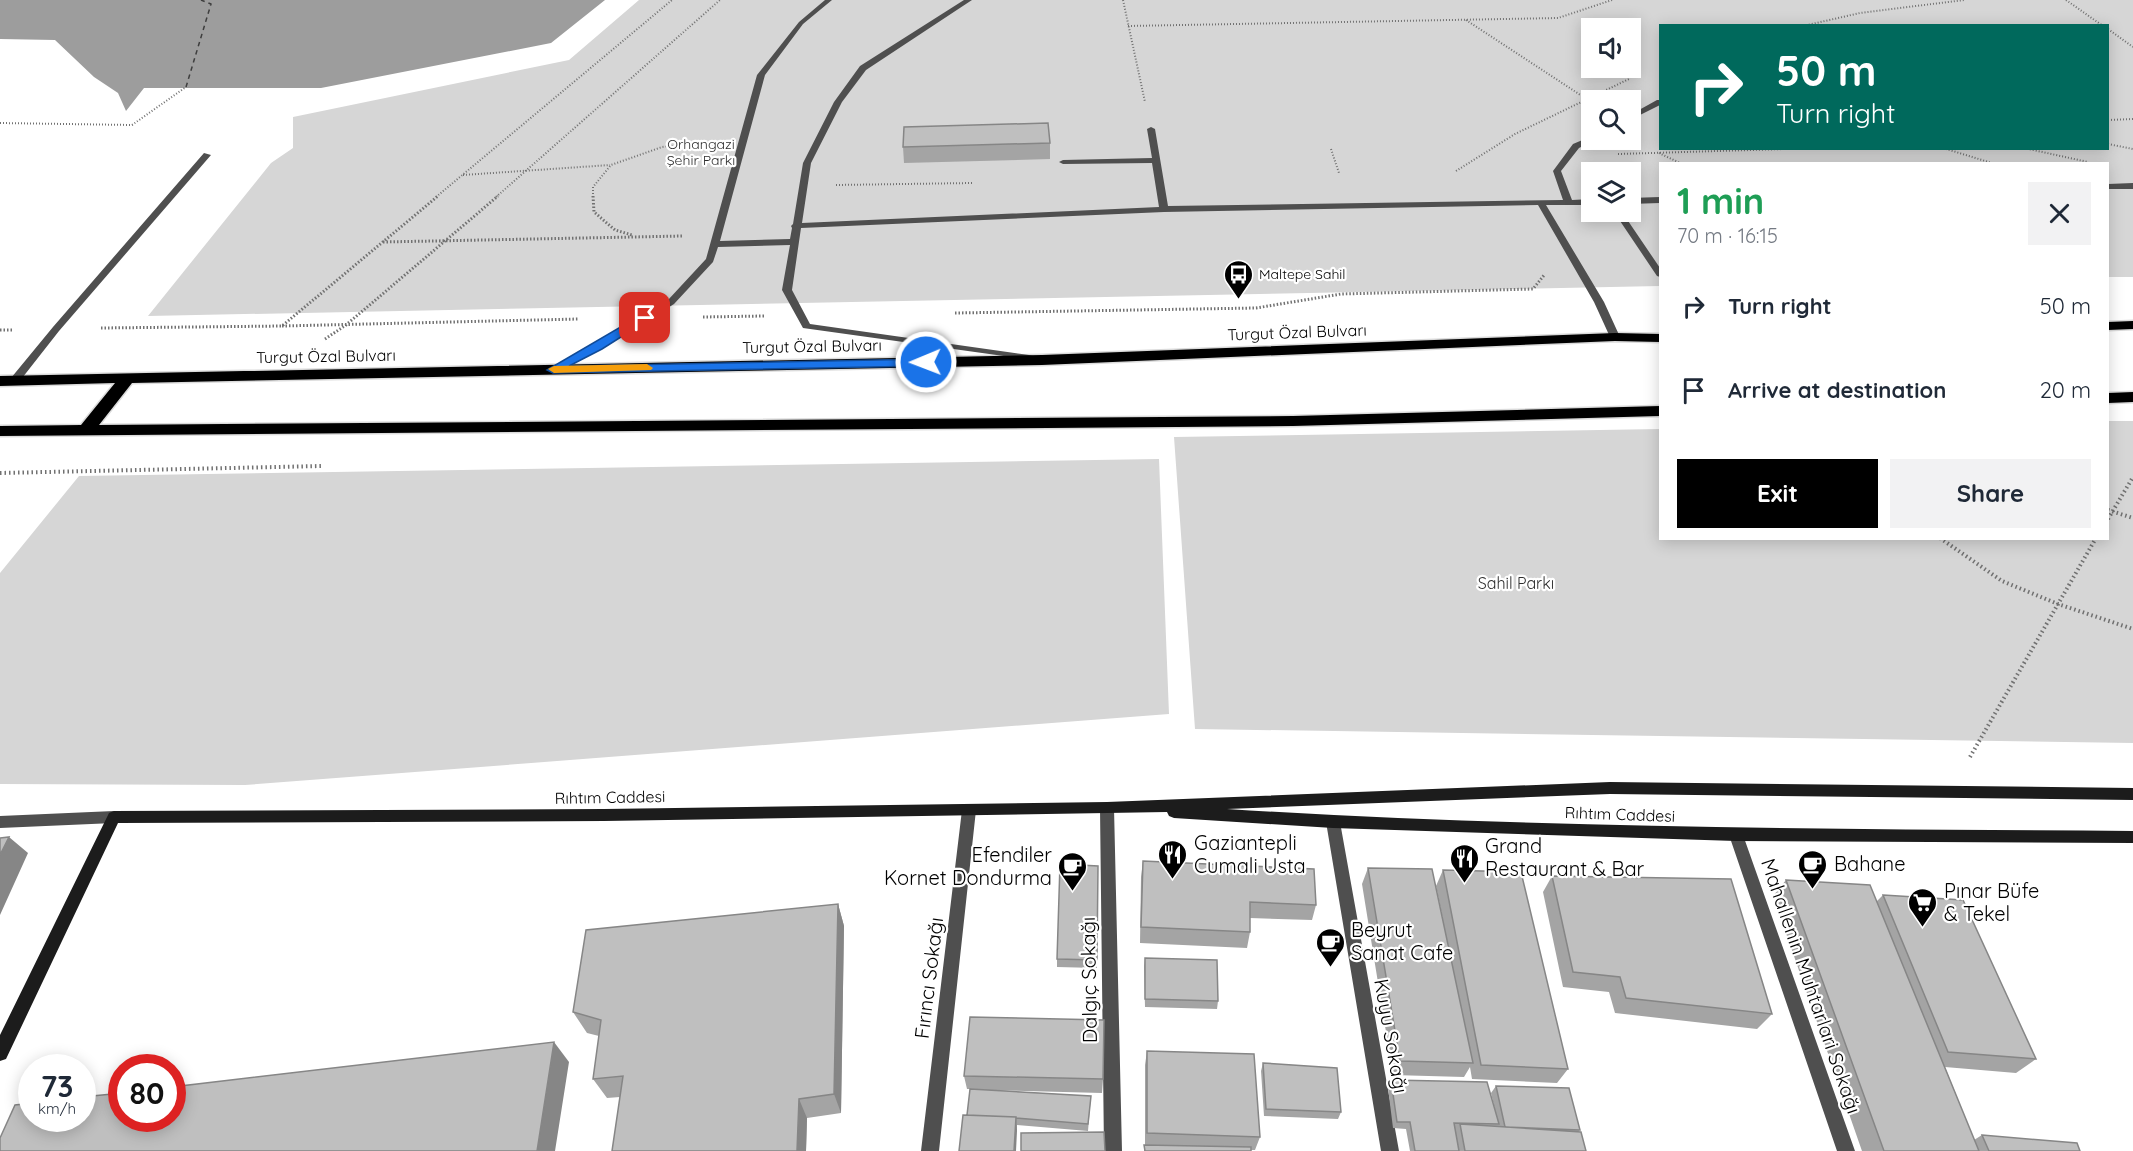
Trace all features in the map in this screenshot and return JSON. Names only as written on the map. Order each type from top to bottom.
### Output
[{"type":"highway","points":[[2109,326],[2133,325]]},
{"type":"highway","name":"Turgut Özal Bulvarı","points":[[7,381],[1042,360],[1615,337],[1659,338]]},
{"type":"highway","points":[[87,429],[128,378]]},
{"type":"highway","points":[[2109,398],[2133,398]]},
{"type":"highway","points":[[0,431],[1281,421],[1659,411]]},
{"type":"street","points":[[553,370],[671,302],[710,260],[739,148],[761,75],[801,23],[829,0]]},
{"type":"street","points":[[969,0],[863,68],[838,102],[807,163],[795,226],[787,290],[806,326],[1042,360]]},
{"type":"street","points":[[1641,112],[1659,103]]},
{"type":"street","points":[[1151,129],[1164,209]]},
{"type":"street","points":[[1568,202],[1557,171],[1576,146],[1581,144]]},
{"type":"street","points":[[7,381],[56,329],[207,155]]},
{"type":"street","points":[[1063,162],[1156,160]]},
{"type":"street","points":[[2109,187],[2133,186]]},
{"type":"street","points":[[1641,201],[1659,200]]},
{"type":"street","points":[[1540,202],[1599,302],[1615,337]]},
{"type":"street","points":[[795,226],[1164,209],[1581,202]]},
{"type":"street","points":[[1625,222],[1659,273]]},
{"type":"street","points":[[715,239],[794,242]]},
{"type":"street","name":"Rıhtım Caddesi","points":[[114,817],[604,815],[1107,808],[1610,788],[2133,794]]},
{"type":"street","name":"Rıhtım Caddesi","points":[[1107,808],[1333,822],[1736,835],[2133,837]]},
{"type":"street","name":"Dalgıç Sokağı","points":[[1107,808],[1113,1151]]},
{"type":"street","name":"Fırıncı Sokağı","points":[[930,1151],[969,810]]},
{"type":"street","points":[[0,822],[114,817],[0,1053]]},
{"type":"street","name":"Kuyu Sokağı","points":[[1333,822],[1390,1151]]},
{"type":"street","name":"Mahallenin Muhtarlari Sokağı","points":[[1736,835],[1846,1151]]},
{"type":"path","points":[[282,326],[672,0]]},
{"type":"path","points":[[346,325],[447,241],[720,0]]},
{"type":"path","points":[[1123,0],[1151,129]]},
{"type":"path","points":[[1128,26],[1558,18],[1612,0]]},
{"type":"path","points":[[1812,24],[1860,13],[1964,0]]},
{"type":"path","points":[[2066,0],[2100,24]]},
{"type":"path","points":[[1465,20],[1581,95]]},
{"type":"path","points":[[2109,30],[2133,47]]},
{"type":"path","points":[[1604,90],[1631,78]]},
{"type":"path","points":[[0,123],[132,125],[186,87]]},
{"type":"path","points":[[2109,120],[2133,119]]},
{"type":"path","points":[[463,175],[611,165],[662,147],[707,142],[739,148]]},
{"type":"path","points":[[2109,144],[2133,149]]},
{"type":"path","points":[[1331,149],[1339,173]]},
{"type":"path","points":[[1616,154],[1754,150]]},
{"type":"path","points":[[1950,150],[1988,162]]},
{"type":"path","points":[[2033,150],[2084,162]]},
{"type":"path","points":[[1658,153],[1676,162]]},
{"type":"path","points":[[611,165],[593,188],[594,212],[615,230],[639,237]]},
{"type":"path","points":[[803,185],[974,183]]},
{"type":"path","points":[[383,242],[639,237],[715,239]]},
{"type":"path","points":[[944,313],[1256,308],[1341,294],[1533,289],[1545,273],[1540,264]]},
{"type":"path","points":[[645,318],[800,315]]},
{"type":"path","points":[[0,330],[585,319]]},
{"type":"path","points":[[2133,477],[2110,511],[2133,518]]},
{"type":"path","points":[[1943,540],[2002,580],[2058,604],[2133,629]]},
{"type":"path","points":[[1951,792],[2095,540]]},
{"type":"green space","name":"Orhangazi Şehir Parkı","points":[[639,0],[2133,0],[2133,277],[2109,277],[2109,162],[1659,162],[1659,286],[148,316],[271,163],[293,148],[293,117],[569,60]]},
{"type":"green space","name":"Sahil Parkı","points":[[2109,421],[2133,421],[2133,743],[1195,729],[1174,437],[1659,429],[1659,540],[2109,540]]},
{"type":"green space","points":[[1159,459],[1169,714],[245,785],[0,784],[0,573],[79,476]]},
{"type":"shaded area","points":[[0,0],[605,0],[551,43],[321,88],[144,88],[126,111],[118,93],[94,77],[55,40],[0,39]]},
{"type":"building","points":[[1048,123],[1050,143],[903,147],[904,127]]},
{"type":"building","points":[[9,837],[0,855],[0,838]]},
{"type":"building","points":[[1143,861],[1314,869],[1316,905],[1250,902],[1250,932],[1141,927]]},
{"type":"building","points":[[1060,864],[1098,866],[1097,960],[1057,959]]},
{"type":"building","points":[[1368,868],[1432,869],[1473,1063],[1400,1061]]},
{"type":"building","points":[[1443,870],[1521,872],[1568,1069],[1481,1065]]},
{"type":"building","points":[[1552,876],[1731,879],[1772,1014],[1626,998],[1620,977],[1573,972]]},
{"type":"building","points":[[1786,880],[1870,885],[1979,1151],[1884,1151]]},
{"type":"building","points":[[1883,895],[1963,900],[2036,1059],[1948,1052]]},
{"type":"building","points":[[838,904],[834,1094],[799,1099],[797,1151],[612,1151],[623,1076],[593,1079],[601,1020],[573,1012],[586,930]]},
{"type":"building","points":[[1145,958],[1217,960],[1218,1001],[1145,999]]},
{"type":"building","points":[[970,1017],[1104,1020],[1103,1079],[964,1076]]},
{"type":"building","points":[[554,1042],[537,1151],[0,1151],[0,1138],[15,1105],[18,1105],[18,1132],[96,1132],[96,1096],[108,1094],[108,1132],[186,1132],[186,1085]]},
{"type":"building","points":[[1147,1051],[1254,1054],[1260,1137],[1147,1133]]},
{"type":"building","points":[[1263,1063],[1337,1068],[1341,1112],[1266,1109]]},
{"type":"building","points":[[1391,1080],[1487,1082],[1499,1124],[1454,1123],[1459,1151],[1415,1151],[1410,1122],[1397,1122]]},
{"type":"building","points":[[1496,1086],[1569,1088],[1580,1130],[1505,1127]]},
{"type":"building","points":[[970,1089],[1091,1096],[1088,1124],[967,1115]]},
{"type":"building","points":[[963,1115],[1016,1117],[1014,1151],[959,1151]]},
{"type":"building","points":[[1460,1124],[1581,1132],[1586,1151],[1465,1151]]},
{"type":"building","points":[[1104,1132],[1105,1151],[1021,1151],[1021,1133]]},
{"type":"building","points":[[1982,1135],[2077,1143],[2080,1151],[1989,1151]]},
{"type":"building","points":[[1144,1145],[1251,1147],[1251,1151],[1145,1151]]},
{"type":"ferry route","points":[[186,87],[211,4],[201,0]]},
{"type":"slow traffic","points":[[554,369],[647,368]]},
{"type":"place","name":"Maltepe Sahil","points":[[1238,300]]},
{"type":"place","name":"Gaziantepli Cumali Usta","points":[[1173,880]]},
{"type":"place","name":"Grand Restaurant & Bar","points":[[1464,884]]},
{"type":"place","name":"Bahane","points":[[1813,890]]},
{"type":"place","name":"Efendiler Kornet Dondurma","points":[[1073,892]]},
{"type":"place","name":"Pınar Büfe & Tekel","points":[[1923,928]]},
{"type":"place","name":"Beyrut Sanat Cafe","points":[[1330,968]]},
{"type":"route","points":[[645,318],[553,370],[926,362]]}]
